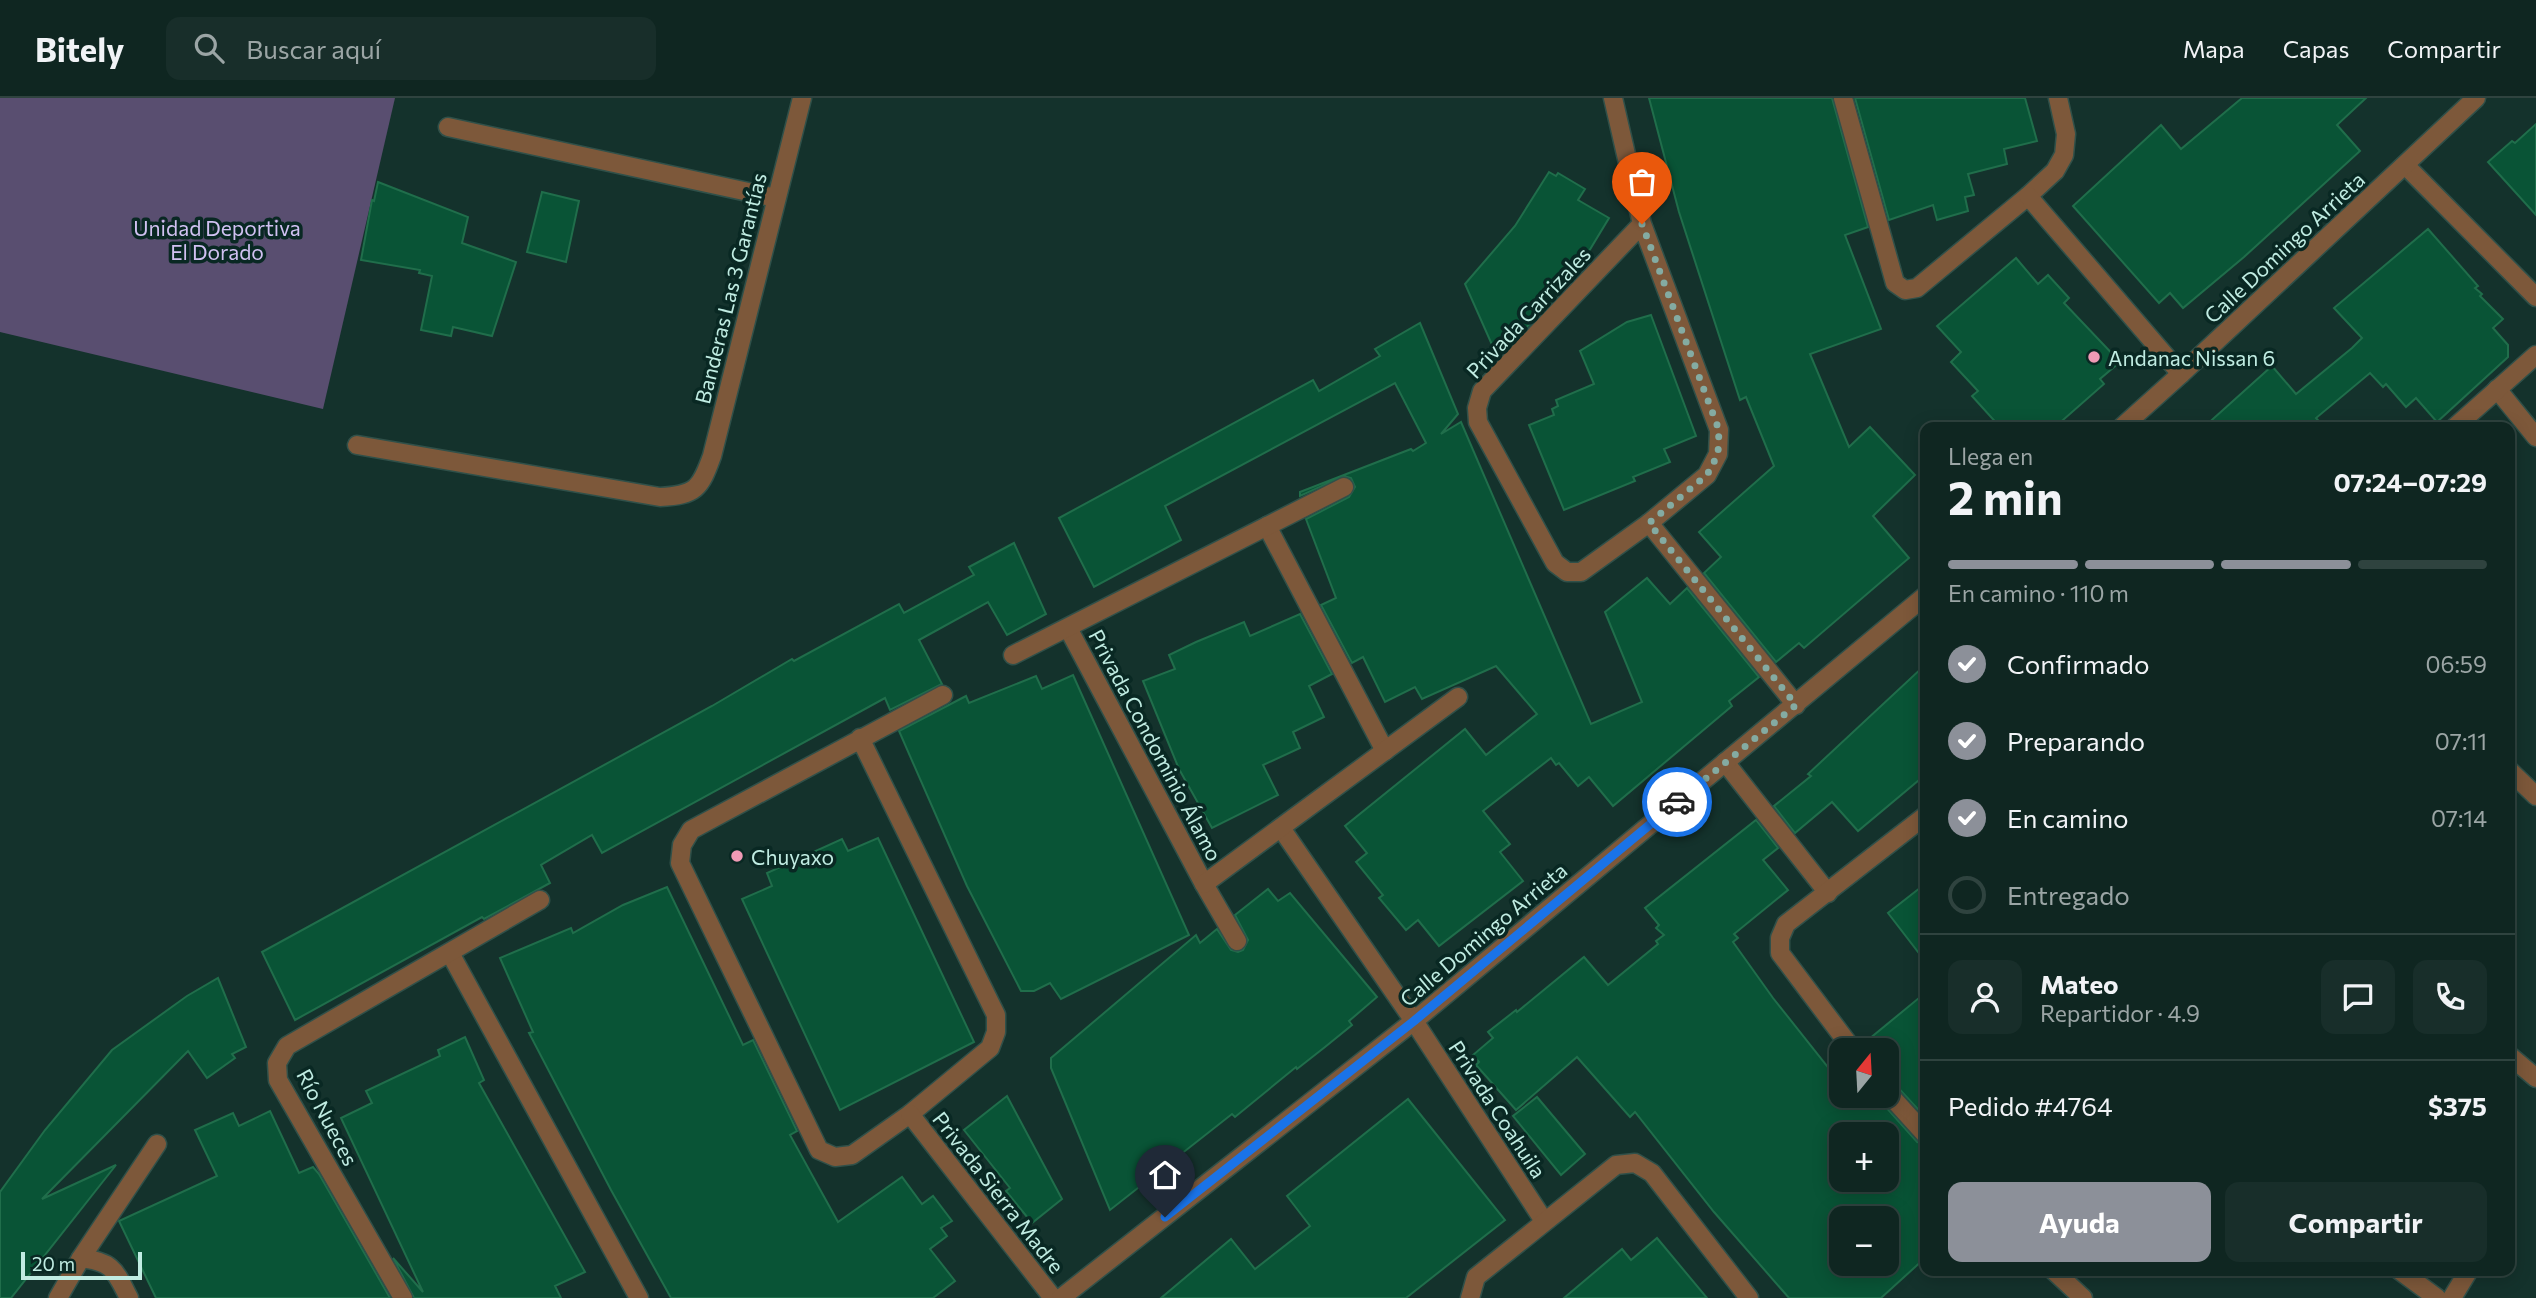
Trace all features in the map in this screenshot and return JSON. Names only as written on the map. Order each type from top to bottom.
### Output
[{"type":"street","name":"Banderas Las 3 Garantías","points":[[358,445],[660,497],[684,496],[696,487],[712,456],[802,98]]},
{"type":"street","name":"Privada Carrizales","points":[[1613,98],[1642,224],[1719,430],[1718,454],[1707,475],[1649,523],[1581,572],[1567,572],[1555,563],[1516,493],[1478,422],[1477,408],[1482,391],[1642,224]]},
{"type":"street","points":[[1843,98],[1895,284],[1905,290],[1917,288],[2055,171],[2064,155],[2066,134],[2058,98]]},
{"type":"street","name":"Calle Domingo Arrieta","points":[[2128,422],[2476,98]]},
{"type":"street","points":[[447,127],[776,198]]},
{"type":"street","points":[[2405,165],[2536,297]]},
{"type":"street","points":[[2028,196],[2181,374]]},
{"type":"street","points":[[2461,422],[2536,355]]},
{"type":"street","points":[[2497,389],[2536,437]]},
{"type":"street","name":"Privada Condominio Álamo","points":[[1013,655],[1344,487]]},
{"type":"street","points":[[1649,523],[1796,705]]},
{"type":"street","points":[[1267,526],[1385,751]]},
{"type":"street","name":"Calle Domingo Arrieta","points":[[1061,1298],[1414,1021],[1920,600]]},
{"type":"street","name":"Privada Condominio Álamo","points":[[1068,628],[1237,941]]},
{"type":"street","points":[[860,738],[996,1015],[996,1032],[990,1048],[910,1114],[852,1155],[835,1157],[819,1150],[680,863],[682,845],[691,830],[860,738],[943,695]]},
{"type":"street","name":"Privada Condominio Álamo","points":[[1204,884],[1458,697]]},
{"type":"street","points":[[1725,762],[1828,894]]},
{"type":"street","points":[[2515,776],[2536,796]]},
{"type":"street","points":[[1844,1038],[1780,953],[1780,938],[1786,925],[1920,820]]},
{"type":"street","points":[[1281,828],[1414,1021]]},
{"type":"street","name":"Río Nueces","points":[[403,1298],[278,1080],[278,1063],[286,1046],[540,900]]},
{"type":"street","points":[[450,953],[639,1298]]},
{"type":"street","name":"Privada Coahuila","points":[[1414,1021],[1544,1221]]},
{"type":"street","points":[[2515,1060],[2536,1078]]},
{"type":"street","points":[[1899,1105],[1920,1128]]},
{"type":"street","name":"Privada Sierra Madre","points":[[910,1114],[1053,1298]]},
{"type":"street","points":[[58,1298],[81,1258],[157,1144]]},
{"type":"street","points":[[1470,1298],[1476,1277],[1544,1221],[1616,1165],[1635,1163],[1652,1173],[1749,1298]]},
{"type":"street","points":[[81,1258],[98,1260],[115,1270],[129,1298]]},
{"type":"street","points":[[2059,1276],[2083,1298]]},
{"type":"street","points":[[2407,1276],[2437,1298]]},
{"type":"street","points":[[2452,1298],[2465,1276]]},
{"type":"green space","name":"Unidad Deportiva El Dorado","points":[[0,98],[395,98],[323,409],[0,332]]},
{"type":"building","points":[[1649,98],[1832,98],[1868,227],[1845,235],[1881,329],[1810,354],[1849,447],[1870,427],[1915,475],[1873,516],[1909,558],[1804,648],[1799,643],[1776,662],[1704,573],[1721,557],[1699,532],[1774,466],[1746,397],[1740,400],[1679,212]]},
{"type":"building","points":[[1855,98],[2025,98],[2037,141],[2004,149],[2007,164],[1968,174],[1974,195],[1965,197],[1968,211],[1937,220],[1933,205],[1889,220]]},
{"type":"building","points":[[2242,98],[2366,98],[2337,125],[2360,151],[2244,257],[2183,308],[2170,293],[2159,303],[2073,206],[2161,125],[2181,149]]},
{"type":"building","points":[[2536,124],[2536,215],[2488,162]]},
{"type":"building","points":[[1549,172],[1556,176],[1558,173],[1585,189],[1578,200],[1609,218],[1580,266],[1545,309],[1497,356],[1465,284],[1515,226]]},
{"type":"building","points":[[378,182],[468,217],[462,243],[516,262],[492,336],[453,327],[451,336],[421,330],[432,276],[419,273],[420,270],[361,260]]},
{"type":"building","points":[[542,192],[579,201],[566,262],[527,252]]},
{"type":"building","points":[[2428,229],[2478,286],[2475,288],[2482,294],[2480,296],[2503,319],[2493,328],[2508,345],[2508,357],[2437,422],[2416,398],[2406,407],[2386,384],[2383,387],[2370,373],[2316,418],[2320,422],[2210,422],[2272,366],[2296,394],[2352,348],[2362,338],[2334,308]]},
{"type":"building","points":[[2016,258],[2038,284],[2048,275],[2069,298],[2064,303],[2120,362],[2100,379],[2104,384],[2061,422],[1995,422],[1972,396],[1978,391],[1951,362],[1961,352],[1937,326]]},
{"type":"building","points":[[1651,315],[1696,436],[1664,449],[1670,462],[1633,477],[1635,481],[1564,510],[1529,425],[1554,415],[1552,409],[1558,406],[1556,400],[1594,384],[1580,351],[1627,322]]},
{"type":"building","points":[[1420,323],[1458,414],[1441,434],[1461,422],[1591,724],[1642,702],[1605,612],[1647,578],[1670,604],[1687,588],[1759,677],[1729,701],[1732,706],[1613,806],[1589,777],[1578,786],[1559,763],[1556,765],[1551,758],[1483,811],[1510,844],[1500,852],[1523,881],[1439,946],[1418,920],[1406,930],[1379,898],[1383,895],[1356,862],[1367,853],[1345,826],[1465,729],[1486,755],[1537,714],[1496,666],[1422,699],[1415,687],[1385,702],[1363,657],[1352,663],[1321,605],[1336,598],[1306,519],[1349,497],[1355,487],[1351,478],[1344,476],[1300,496],[1300,492],[1411,449],[1413,451],[1426,443],[1395,383],[1165,506],[1181,540],[1094,587],[1059,518],[1313,380],[1319,391],[1380,356],[1375,349]]},
{"type":"building","points":[[1014,543],[1046,614],[1007,635],[988,602],[919,640],[942,684],[890,710],[885,698],[602,853],[592,835],[541,865],[550,883],[484,919],[482,917],[295,1020],[262,952],[712,706],[792,659],[794,661],[899,604],[904,613],[974,575],[969,567]]},
{"type":"building","points":[[1300,614],[1332,674],[1309,686],[1324,717],[1293,732],[1300,748],[1263,765],[1278,795],[1212,828],[1179,769],[1143,681],[1175,669],[1169,655],[1196,642],[1244,622],[1250,636]]},
{"type":"building","points":[[1920,670],[1920,779],[1858,831],[1832,802],[1795,833],[1774,806],[1811,776],[1808,774]]},
{"type":"building","points":[[1073,675],[1189,935],[1061,999],[1050,983],[1034,991],[1021,991],[967,886],[899,731],[966,696],[969,703],[1036,676],[1042,689]]},
{"type":"building","points":[[1756,820],[1778,848],[1763,860],[1788,890],[1734,934],[1738,938],[1733,942],[1829,1068],[1829,1108],[1887,1108],[1920,1143],[1920,1263],[1881,1298],[1789,1298],[1714,1212],[1635,1112],[1630,1117],[1577,1057],[1516,1110],[1476,1065],[1479,1062],[1473,1055],[1493,1038],[1488,1032],[1584,957],[1608,985],[1658,944],[1656,941],[1664,935],[1656,928],[1659,925],[1645,908]]},
{"type":"building","points":[[878,838],[974,1042],[840,1110],[742,899],[772,886],[767,873],[842,839],[848,851]]},
{"type":"building","points":[[667,887],[743,1045],[753,1040],[797,1131],[790,1135],[838,1222],[902,1177],[922,1204],[933,1196],[952,1221],[941,1228],[947,1236],[930,1249],[955,1281],[933,1298],[671,1298],[529,1033],[533,1032],[500,958],[571,928],[573,933],[623,905]]},
{"type":"building","points":[[1920,888],[1920,955],[1888,913]]},
{"type":"building","points":[[1268,889],[1278,901],[1290,893],[1377,997],[1349,1021],[1352,1025],[1325,1047],[1235,1117],[1232,1114],[1110,1210],[1051,1068],[1051,1058],[1196,935],[1200,943],[1217,929],[1231,950],[1243,950],[1248,940],[1235,915]]},
{"type":"building","points":[[218,978],[246,1047],[232,1054],[235,1058],[207,1078],[188,1051],[42,1199],[116,1165],[11,1298],[0,1298],[0,1192],[45,1130],[112,1050],[187,996]]},
{"type":"building","points":[[1920,997],[1920,1112],[1899,1088],[1899,1038],[1870,1038]]},
{"type":"building","points":[[465,1037],[484,1080],[479,1083],[585,1272],[555,1286],[561,1298],[414,1298],[393,1258],[423,1292],[341,1118],[372,1103],[366,1091],[440,1056],[438,1050]]},
{"type":"building","points":[[1007,1096],[1062,1199],[1032,1223],[1006,1191],[1010,1188],[964,1130]]},
{"type":"building","points":[[1537,1097],[1585,1154],[1561,1175],[1513,1116]]},
{"type":"building","points":[[1408,1099],[1505,1220],[1406,1298],[1161,1298],[1231,1239],[1255,1269],[1310,1226],[1287,1196]]},
{"type":"building","points":[[270,1111],[299,1173],[313,1167],[319,1174],[390,1298],[156,1298],[119,1221],[217,1176],[195,1130],[233,1113],[239,1126]]},
{"type":"building","points":[[1657,1238],[1707,1298],[1564,1298],[1622,1249],[1631,1260]]},
{"type":"way so far","points":[[1642,224],[1719,430],[1718,454],[1707,475],[1649,523],[1796,705],[1677,802]]},
{"type":"place","name":"Andanac Nissan 6","points":[[2094,357]]},
{"type":"place","name":"Chuyaxo","points":[[737,856]]},
{"type":"route","points":[[1165,1217],[1414,1021],[1677,802]]}]
